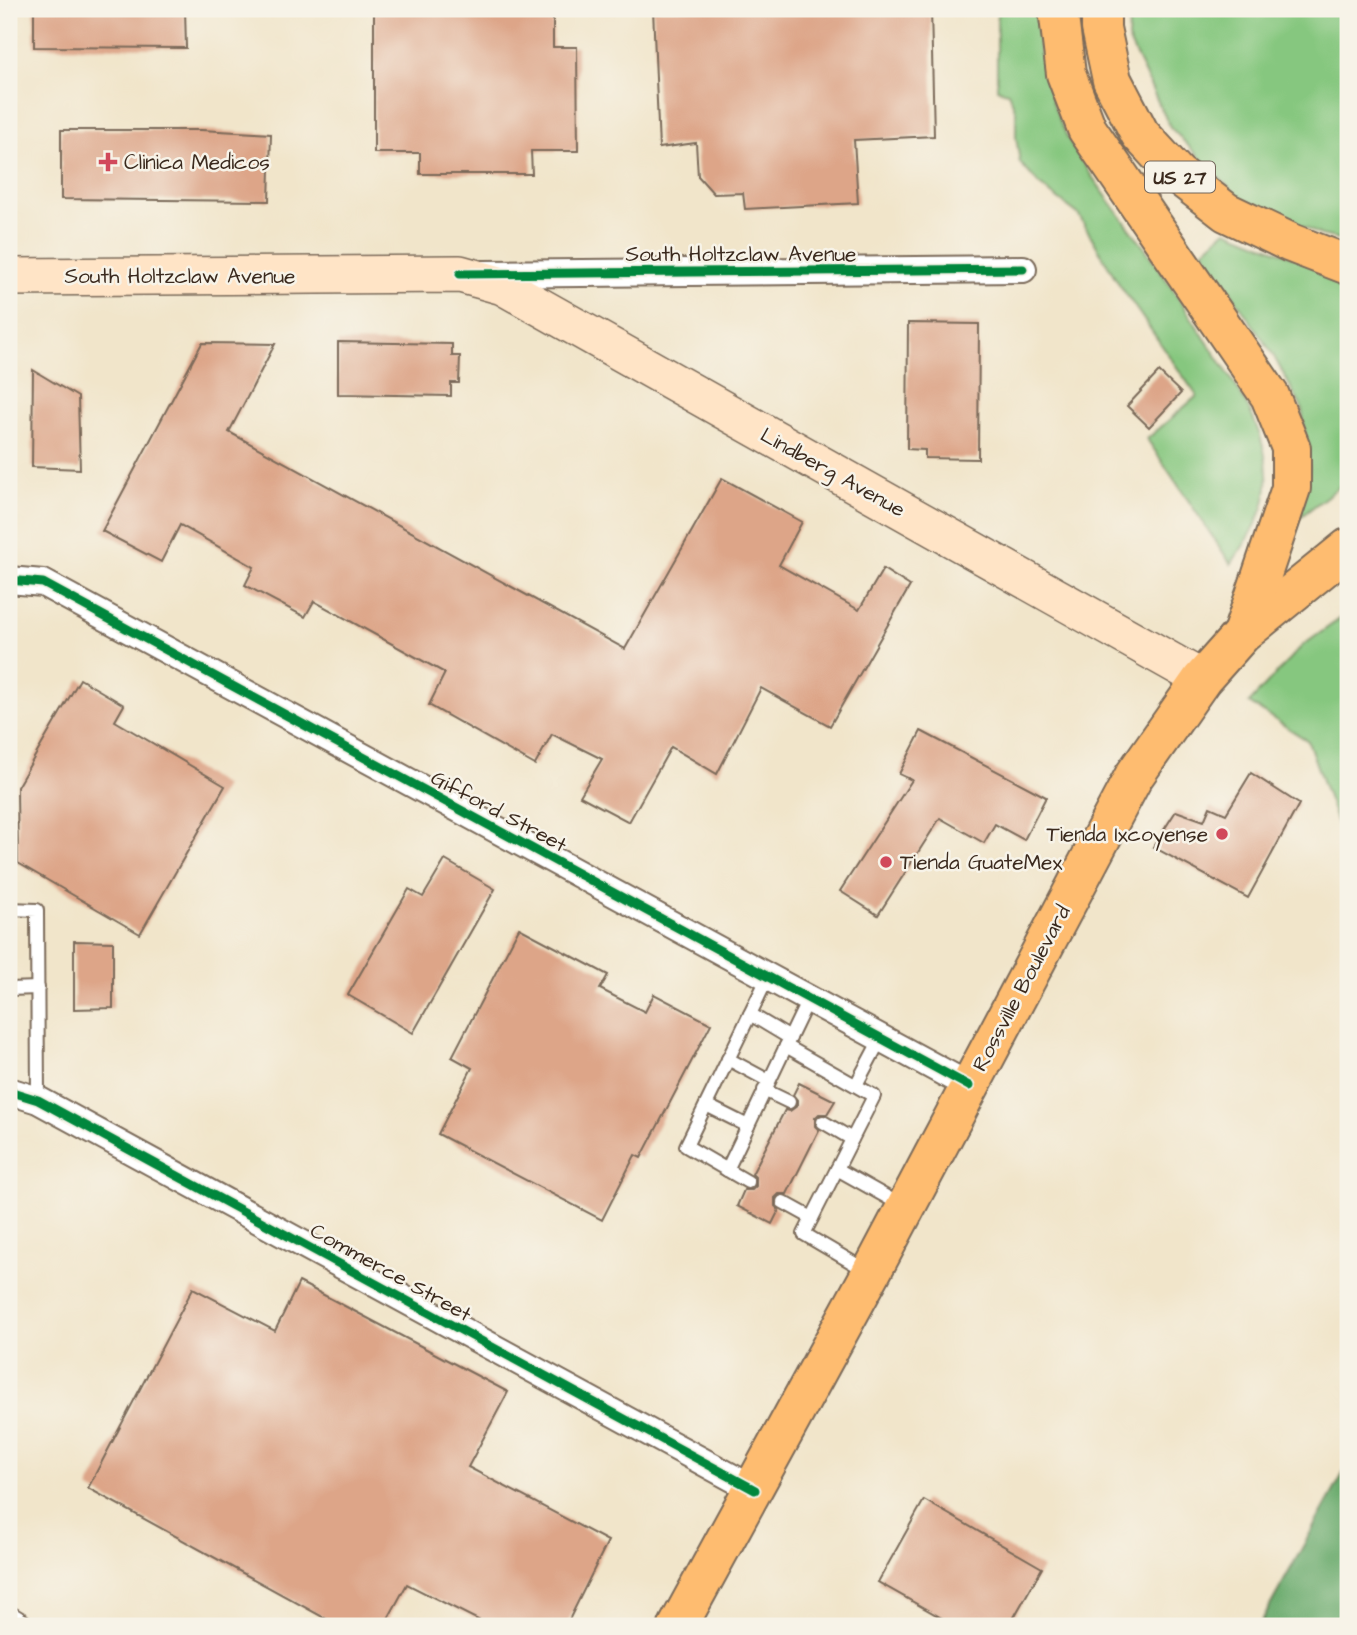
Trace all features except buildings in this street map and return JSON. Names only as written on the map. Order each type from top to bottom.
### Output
[{"type":"main road","points":[[1058,9],[1066,74],[1087,129],[1270,396],[1291,448],[1291,488],[1242,635]]},
{"type":"main road","name":"US 27","points":[[1101,9],[1101,28],[1112,80],[1140,135],[1177,174],[1226,212],[1291,243],[1348,265]]},
{"type":"main road","name":"South Holtzclaw Avenue","points":[[9,277],[460,274]]},
{"type":"main road","name":"Lindberg Avenue","points":[[460,274],[503,286],[1202,679]]},
{"type":"main road","name":"Rossville Boulevard","points":[[678,1626],[755,1490],[1134,776],[1202,679],[1242,635],[1348,548]]},
{"type":"street","name":"South Holtzclaw Avenue","points":[[460,274],[1023,269]]},
{"type":"street","name":"Gifford Street","points":[[9,580],[43,583],[969,1086]]},
{"type":"street","name":"Commerce Street","points":[[9,1091],[38,1100],[755,1490]]},
{"type":"street","points":[[9,1620],[19,1626]]},
{"type":"lane","points":[[9,909],[37,910],[38,1100]]},
{"type":"lane","points":[[748,1182],[686,1146],[768,976]]},
{"type":"lane","points":[[9,989],[38,988]]},
{"type":"lane","points":[[727,1170],[808,998]]},
{"type":"lane","points":[[750,1014],[788,1042],[874,1096],[804,1234],[871,1273]]},
{"type":"lane","points":[[856,1086],[881,1038]]},
{"type":"lane","points":[[728,1059],[789,1102]]},
{"type":"lane","points":[[706,1105],[748,1126]]},
{"type":"lane","points":[[823,1122],[852,1139]]},
{"type":"lane","points":[[837,1170],[904,1208]]},
{"type":"lane","points":[[783,1202],[812,1218]]},
{"type":"green space","points":[[997,9],[1037,9],[1042,63],[1052,101],[1067,136],[1092,176],[1172,288],[1244,399],[1252,416],[1264,451],[1267,488],[1259,519],[1231,564],[1147,439],[1197,396],[1119,284],[1078,214],[1041,186],[1020,163],[1016,111],[1008,92],[997,89]]},
{"type":"green space","points":[[1130,9],[1348,9],[1348,241],[1321,235],[1239,198],[1170,127],[1128,39]]},
{"type":"green space","points":[[1226,230],[1348,279],[1348,480],[1295,521],[1309,468],[1302,408],[1272,353],[1203,251]]},
{"type":"green space","points":[[1348,613],[1348,854],[1308,741],[1249,703],[1302,646]]},
{"type":"green space","points":[[1348,1465],[1348,1626],[1259,1626]]},
{"type":"cycle path","points":[[460,274],[1023,269]]},
{"type":"cycle path","points":[[9,580],[43,583],[969,1086]]},
{"type":"cycle path","points":[[9,1091],[38,1100],[755,1490]]},
{"type":"place","name":"Clinica Medicos","points":[[108,162]]},
{"type":"place","name":"Tienda Ixcoyense","points":[[1222,834]]},
{"type":"place","name":"Tienda GuateMex","points":[[886,862]]}]
